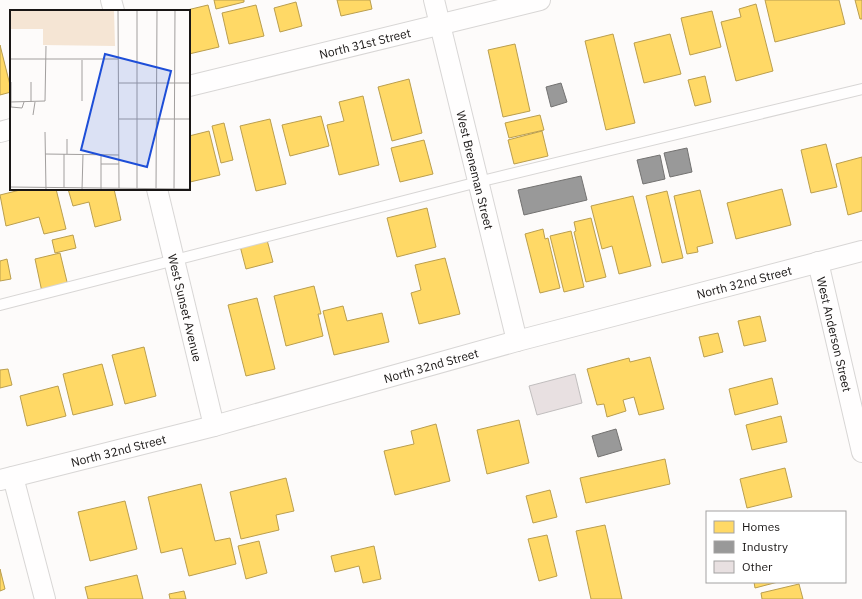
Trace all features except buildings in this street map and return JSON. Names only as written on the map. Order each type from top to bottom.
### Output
[{"type":"street","points":[[111,0],[114,10]]},
{"type":"street","name":"West Breneman Street","points":[[434,0],[517,341]]},
{"type":"street","name":"North 31st Street","points":[[190,86],[540,0]]},
{"type":"street","points":[[0,132],[10,129]]},
{"type":"street","name":"West Sunset Avenue","points":[[157,190],[214,426]]},
{"type":"street","name":"North 32nd Street","points":[[7,479],[214,426],[517,341],[862,251]]},
{"type":"street","name":"West Anderson Street","points":[[818,262],[858,419],[862,452]]},
{"type":"street","points":[[7,479],[45,599]]},
{"type":"lane","points":[[0,305],[478,182],[862,89]]}]
